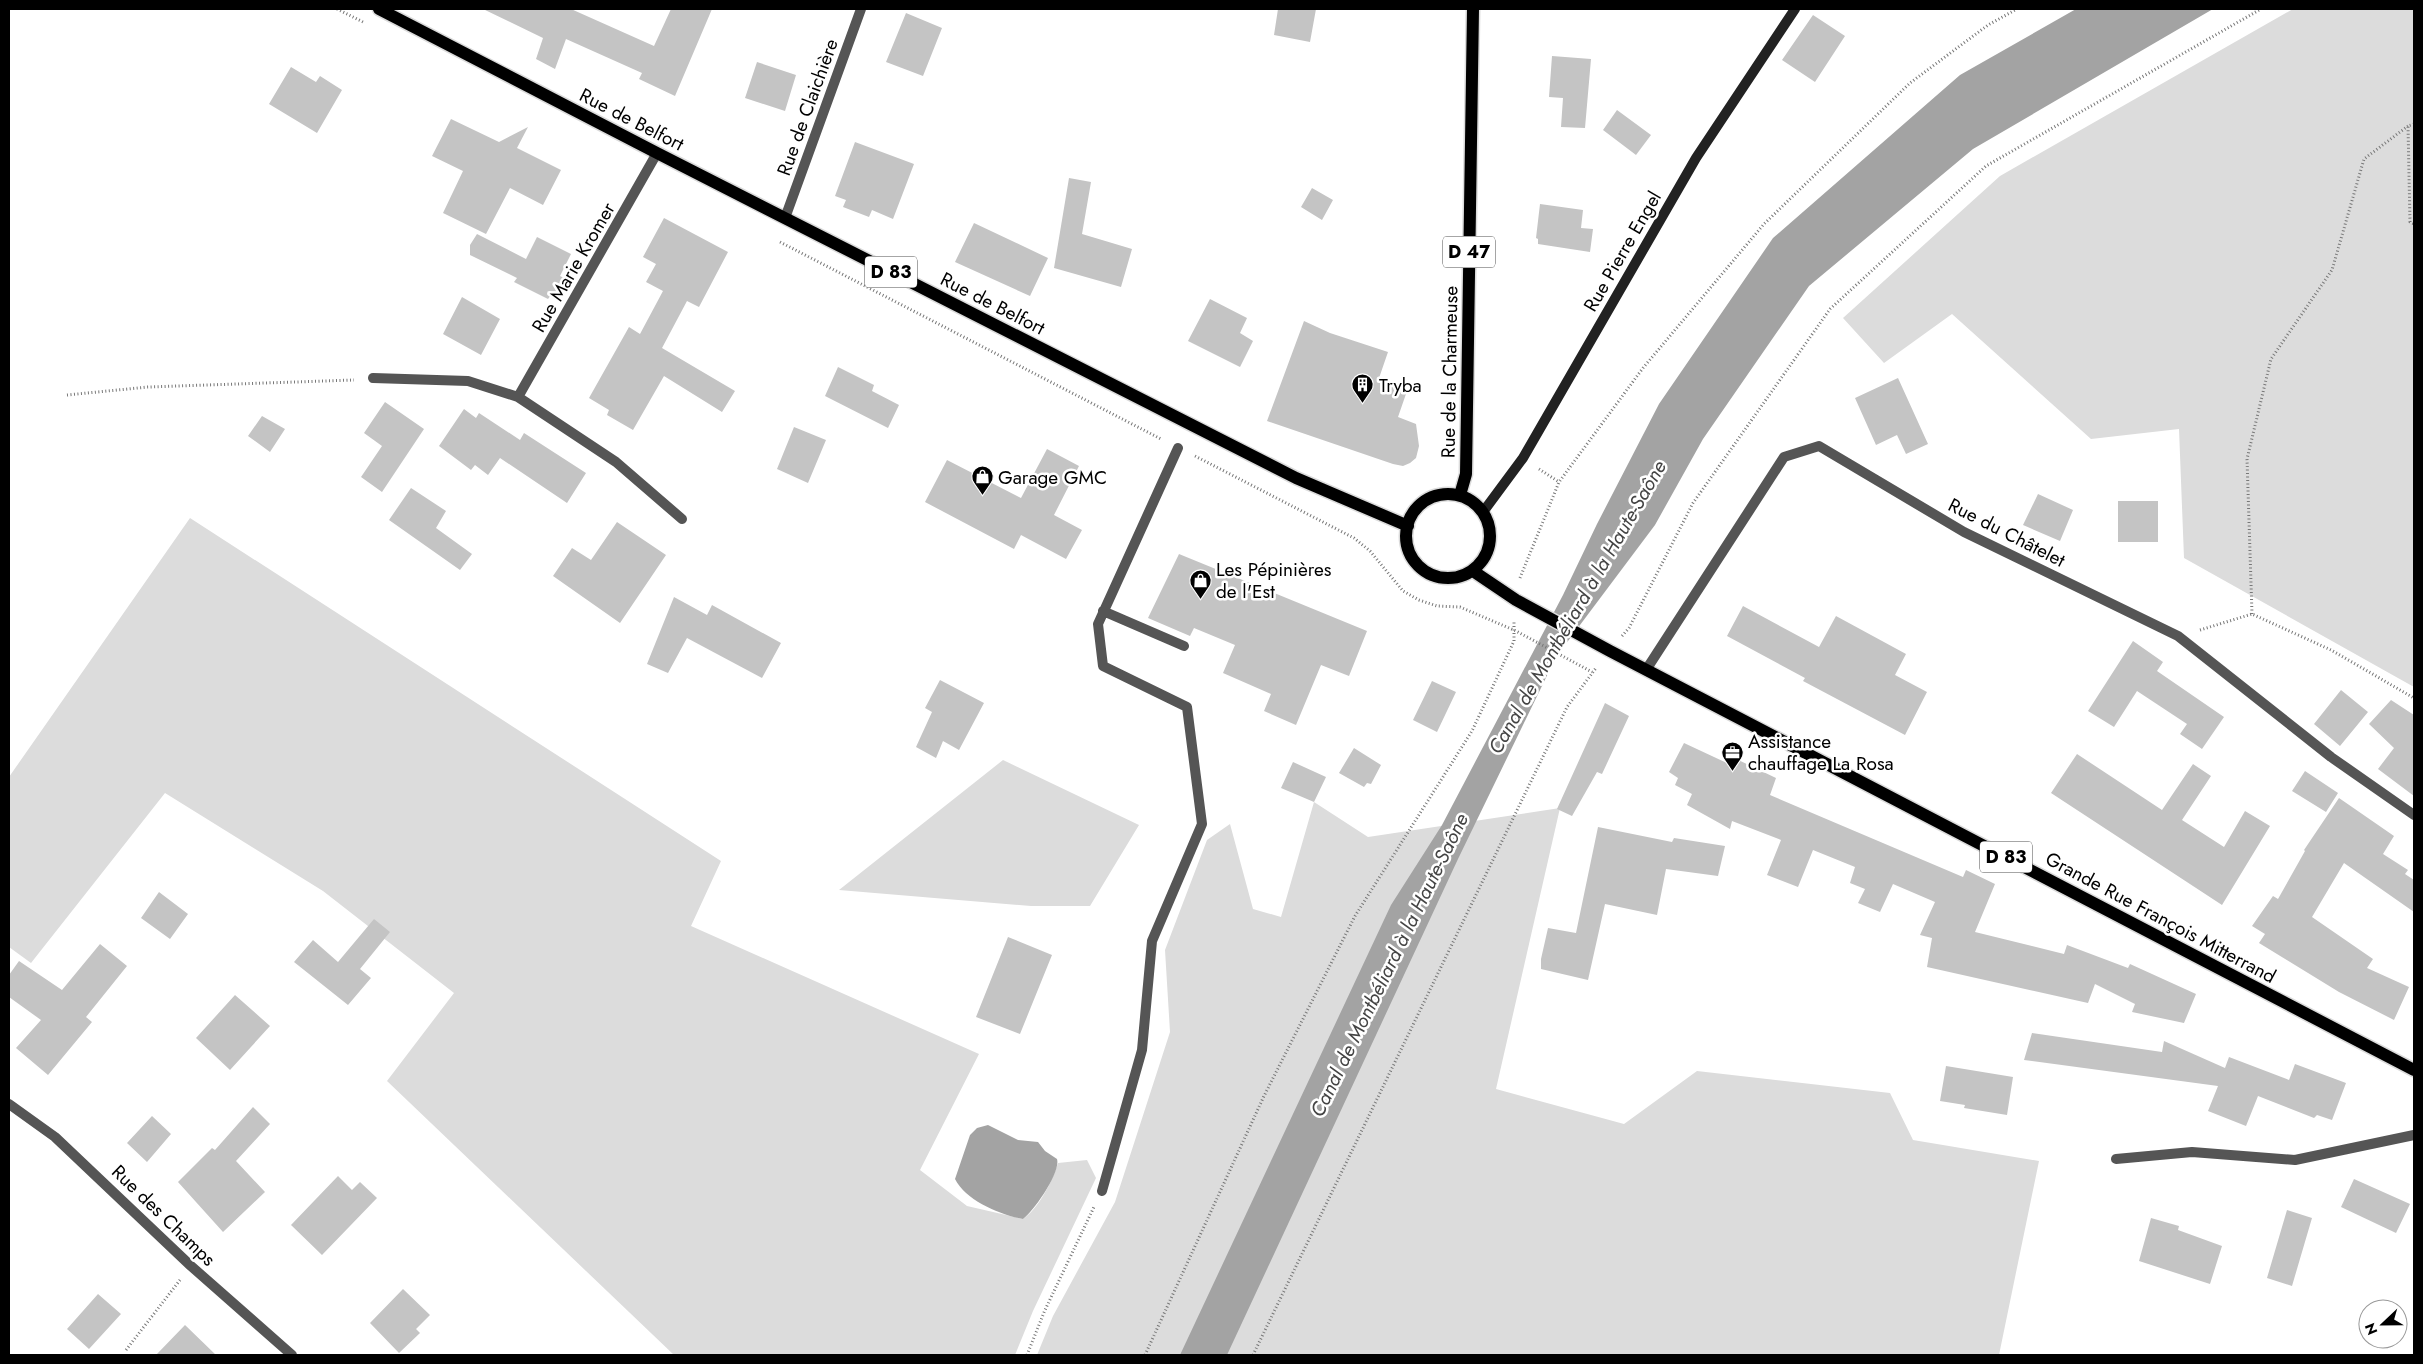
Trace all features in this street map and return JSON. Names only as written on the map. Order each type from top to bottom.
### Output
[{"type":"main road","name":"Rue de Belfort","points":[[379,9],[656,153],[1317,488],[1408,526]]},
{"type":"main road","name":"Rue de la Charmeuse","points":[[1460,495],[1466,474],[1472,9]]},
{"type":"main road","points":[[1446,494],[1460,495],[1469,499],[1483,512],[1490,531],[1488,550],[1482,562],[1473,571],[1459,577],[1445,578],[1425,570],[1410,554],[1406,540],[1408,526],[1413,513],[1421,503],[1433,496],[1446,494]]},
{"type":"main road","name":"D 83","points":[[1473,571],[1518,601]]},
{"type":"main road","name":"Grande Rue François Mitterrand","points":[[1518,601],[1646,670],[2414,1070]]},
{"type":"street","name":"Rue de Claichière","points":[[785,218],[861,9]]},
{"type":"street","name":"Rue Pierre Engel","points":[[1483,512],[1523,458],[1696,158],[1795,9]]},
{"type":"street","name":"Rue Marie Kromer","points":[[518,397],[656,153]]},
{"type":"street","points":[[373,378],[468,381],[518,397],[616,462],[682,520]]},
{"type":"street","name":"Rue du Châtelet","points":[[1646,670],[1784,456],[1819,446],[1964,532],[2178,636],[2331,757],[2414,816]]},
{"type":"street","points":[[1102,1191],[1142,1050],[1152,941],[1202,824],[1187,707],[1103,666],[1098,624],[1178,448]]},
{"type":"street","points":[[1103,611],[1184,646]]},
{"type":"street","name":"Rue des Champs","points":[[9,1104],[55,1137],[198,1273],[292,1355]]},
{"type":"street","points":[[2116,1160],[2192,1152],[2295,1160],[2414,1135]]},
{"type":"path","points":[[1145,1355],[1264,1096],[1350,924],[1472,731],[1514,641],[1521,573],[1560,482],[1643,368],[1764,224],[1910,83],[1988,25],[2017,9]]},
{"type":"path","points":[[2252,614],[2247,458],[2270,359],[2332,270],[2364,159],[2408,126],[2414,124]]},
{"type":"path","points":[[2408,126],[2410,222],[2414,224]]},
{"type":"path","points":[[67,395],[148,387],[373,378]]},
{"type":"path","points":[[1523,458],[1560,482]]},
{"type":"path","points":[[1354,538],[1370,551],[1403,591],[1419,600],[1437,606],[1460,607],[1514,630],[1592,672]]},
{"type":"path","points":[[2178,636],[2252,614],[2332,650],[2414,698]]},
{"type":"path","points":[[1027,1355],[1045,1310],[1102,1191]]},
{"type":"path","points":[[126,1350],[168,1295]]},
{"type":"shaded area","points":[[2293,9],[2414,9],[2414,687],[2184,558],[2179,429],[2091,439],[1952,314],[1884,363],[1843,318],[2000,176]]},
{"type":"shaded area","points":[[190,518],[721,861],[691,926],[979,1054],[920,1170],[967,1206],[1023,1219],[1044,1194],[1058,1163],[1087,1160],[1096,1178],[1033,1311],[1015,1355],[674,1355],[387,1081],[454,993],[323,891],[165,793],[31,963],[9,947],[9,777]]},
{"type":"shaded area","points":[[1003,760],[1139,825],[1090,906],[1031,906],[839,890]]},
{"type":"shaded area","points":[[1314,802],[1368,837],[1560,808],[1496,1089],[1624,1124],[1697,1071],[1890,1093],[1913,1140],[2039,1161],[1999,1355],[1037,1355],[1053,1316],[1115,1202],[1170,1032],[1165,950],[1207,840],[1230,824],[1253,909],[1281,917]]},
{"type":"water","name":"Canal de Montbéliard à la Haute-Saône","points":[[2076,9],[2213,9],[1973,149],[1809,286],[1703,439],[1655,525],[1556,657],[1458,859],[1227,1355],[1180,1355],[1391,905],[1442,825],[1563,595],[1597,524],[1659,404],[1773,238],[1960,75]]},
{"type":"water","points":[[988,1125],[1018,1140],[1038,1142],[1045,1151],[1057,1159],[1055,1173],[1051,1182],[1040,1200],[1023,1219],[985,1206],[967,1194],[955,1179],[970,1135],[977,1128]]},
{"type":"building","points":[[483,9],[571,9],[654,46],[671,9],[712,9],[675,96],[639,79],[642,73],[566,39],[555,69],[536,59],[543,38]]},
{"type":"building","points":[[1278,9],[1316,9],[1310,42],[1274,35]]},
{"type":"building","points":[[906,13],[942,28],[923,76],[886,62]]},
{"type":"building","points":[[1813,15],[1845,36],[1815,82],[1782,60]]},
{"type":"building","points":[[1552,56],[1591,59],[1585,128],[1561,127],[1563,98],[1549,97]]},
{"type":"building","points":[[757,62],[796,75],[785,111],[745,98]]},
{"type":"building","points":[[291,67],[316,82],[320,76],[342,90],[317,133],[269,104]]},
{"type":"building","points":[[1617,110],[1651,135],[1636,155],[1603,130]]},
{"type":"building","points":[[451,119],[499,142],[528,127],[517,148],[561,170],[543,205],[510,188],[486,234],[443,213],[463,171],[432,156]]},
{"type":"building","points":[[855,142],[914,164],[893,219],[872,210],[869,217],[843,207],[846,200],[835,196]]},
{"type":"building","points":[[1069,178],[1091,182],[1082,234],[1132,249],[1121,287],[1054,268]]},
{"type":"building","points":[[1312,188],[1333,200],[1322,220],[1301,207]]},
{"type":"building","points":[[1540,204],[1583,210],[1581,228],[1593,229],[1590,252],[1538,244],[1538,239],[1536,238]]},
{"type":"building","points":[[664,218],[728,252],[699,307],[687,301],[662,348],[735,391],[722,412],[664,376],[633,430],[607,415],[609,410],[589,398],[629,327],[640,334],[663,291],[646,282],[656,264],[643,257]]},
{"type":"building","points":[[974,223],[1048,258],[1030,296],[955,262]]},
{"type":"building","points":[[477,234],[526,259],[537,237],[571,254],[560,276],[564,278],[555,297],[551,295],[548,299],[514,282],[517,278],[470,255],[470,245]]},
{"type":"building","points":[[462,297],[500,319],[481,355],[443,334]]},
{"type":"building","points":[[1210,299],[1247,318],[1240,333],[1253,341],[1240,367],[1188,341]]},
{"type":"building","points":[[1304,321],[1330,333],[1388,352],[1378,381],[1407,391],[1398,417],[1416,424],[1419,446],[1416,458],[1410,463],[1403,466],[1393,464],[1267,421]]},
{"type":"building","points":[[838,367],[874,385],[872,391],[899,405],[888,428],[825,396]]},
{"type":"building","points":[[1898,378],[1928,444],[1906,454],[1897,435],[1876,445],[1855,398]]},
{"type":"building","points":[[385,402],[424,429],[382,492],[361,477],[382,446],[364,433]]},
{"type":"building","points":[[464,409],[476,418],[479,413],[520,440],[524,433],[586,473],[567,503],[500,458],[488,475],[475,465],[471,470],[439,446]]},
{"type":"building","points":[[262,416],[285,429],[270,452],[248,436]]},
{"type":"building","points":[[794,427],[826,440],[808,483],[777,469]]},
{"type":"building","points":[[1047,449],[1079,466],[1054,515],[1082,530],[1066,559],[1021,535],[1014,549],[925,502],[947,460],[1021,498]]},
{"type":"building","points":[[411,488],[446,511],[436,528],[472,554],[460,570],[389,520]]},
{"type":"building","points":[[2038,494],[2073,510],[2060,541],[2023,525]]},
{"type":"building","points":[[2118,501],[2158,501],[2158,542],[2118,542]]},
{"type":"building","points":[[617,522],[666,555],[620,623],[553,576],[572,548],[591,560]]},
{"type":"building","points":[[1179,554],[1367,631],[1349,676],[1321,665],[1296,725],[1264,711],[1271,694],[1223,673],[1235,645],[1194,628],[1190,636],[1148,618]]},
{"type":"building","points":[[674,597],[707,615],[712,605],[781,643],[762,678],[687,638],[668,673],[647,664]]},
{"type":"building","points":[[1743,606],[1819,647],[1836,616],[1906,654],[1895,675],[1927,692],[1905,735],[1803,681],[1805,678],[1727,636]]},
{"type":"building","points":[[2133,641],[2163,662],[2157,671],[2224,717],[2202,749],[2180,734],[2187,724],[2137,691],[2114,727],[2088,711]]},
{"type":"building","points":[[940,680],[984,703],[959,750],[943,741],[936,758],[916,747],[932,712],[925,708]]},
{"type":"building","points":[[1432,681],[1456,692],[1437,732],[1413,720]]},
{"type":"building","points":[[2341,690],[2368,712],[2340,746],[2314,724]]},
{"type":"building","points":[[2391,700],[2414,715],[2414,796],[2378,769],[2394,748],[2369,724]]},
{"type":"building","points":[[1605,703],[1629,716],[1602,774],[1597,772],[1572,816],[1557,809]]},
{"type":"building","points":[[1684,743],[1729,764],[1730,756],[1776,778],[1770,795],[1963,877],[1966,870],[1995,884],[1975,932],[2064,954],[2067,945],[2128,968],[2130,964],[2196,994],[2184,1023],[2132,1012],[2135,1004],[2095,984],[2088,1003],[1927,967],[1932,938],[1920,935],[1935,902],[1893,884],[1880,912],[1858,903],[1865,889],[1850,883],[1855,867],[1813,850],[1798,887],[1767,875],[1781,840],[1732,821],[1730,829],[1687,805],[1692,794],[1675,785],[1678,778],[1669,772]]},
{"type":"building","points":[[1354,748],[1381,765],[1371,784],[1367,783],[1364,787],[1339,773]]},
{"type":"building","points":[[2077,754],[2162,810],[2193,764],[2211,776],[2182,820],[2224,847],[2245,811],[2270,826],[2222,905],[2051,793]]},
{"type":"building","points":[[1293,762],[1326,777],[1314,802],[1281,788]]},
{"type":"building","points":[[2305,771],[2338,793],[2326,812],[2292,791]]},
{"type":"building","points":[[2339,798],[2394,836],[2383,854],[2408,870],[2405,874],[2414,880],[2414,912],[2344,863],[2312,917],[2373,959],[2367,968],[2409,987],[2394,1020],[2339,992],[2259,943],[2265,934],[2252,926],[2273,896],[2278,899],[2304,850]]},
{"type":"building","points":[[1598,827],[1672,842],[1674,838],[1725,846],[1718,876],[1666,869],[1657,915],[1605,904],[1588,980],[1541,969],[1541,959],[1548,928],[1576,933]]},
{"type":"building","points":[[159,892],[188,914],[170,939],[141,918]]},
{"type":"building","points":[[374,919],[390,932],[360,969],[371,978],[348,1005],[294,962],[313,940],[338,962]]},
{"type":"building","points":[[1008,937],[1052,955],[1020,1034],[976,1017]]},
{"type":"building","points":[[100,944],[127,966],[86,1017],[92,1022],[48,1075],[16,1048],[41,1020],[9,997],[9,975],[19,961],[62,990]]},
{"type":"building","points":[[235,995],[270,1026],[230,1070],[196,1038]]},
{"type":"building","points":[[2032,1033],[2162,1052],[2164,1041],[2225,1068],[2229,1057],[2289,1080],[2295,1064],[2346,1083],[2332,1120],[2317,1115],[2314,1118],[2258,1096],[2246,1126],[2208,1111],[2218,1086],[2024,1060]]},
{"type":"building","points":[[1946,1066],[2013,1077],[2007,1115],[1964,1108],[1965,1105],[1940,1101]]},
{"type":"building","points":[[253,1107],[270,1124],[236,1161],[265,1192],[223,1232],[178,1182],[212,1148],[215,1150]]},
{"type":"building","points":[[152,1116],[171,1134],[147,1162],[127,1143]]},
{"type":"building","points":[[338,1176],[352,1190],[360,1182],[377,1198],[322,1255],[291,1225]]},
{"type":"building","points":[[2354,1179],[2410,1204],[2396,1233],[2341,1207]]},
{"type":"building","points":[[2287,1210],[2312,1218],[2292,1286],[2267,1278]]},
{"type":"building","points":[[2151,1218],[2179,1226],[2178,1230],[2222,1246],[2210,1284],[2139,1261]]},
{"type":"building","points":[[403,1289],[430,1315],[416,1329],[420,1333],[399,1353],[370,1323]]},
{"type":"building","points":[[98,1294],[121,1314],[89,1349],[67,1329]]},
{"type":"building","points":[[185,1325],[216,1355],[156,1355]]},
{"type":"place","name":"Tryba","points":[[1363,404]]},
{"type":"place","name":"Garage GMC","points":[[982,496]]},
{"type":"place","name":"Les Pépinières de l'Est","points":[[1200,599]]},
{"type":"place","name":"Assistance chauffage La Rosa","points":[[1732,771]]}]
